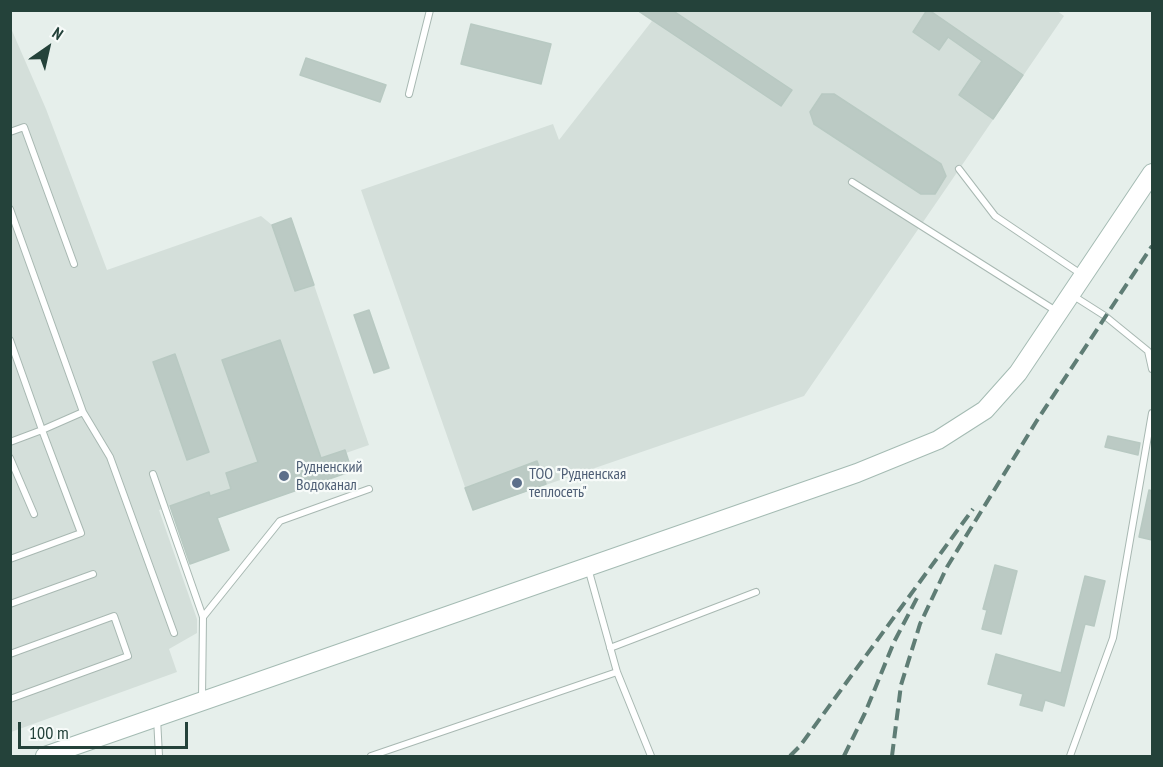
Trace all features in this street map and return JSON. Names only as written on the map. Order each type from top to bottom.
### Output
[{"type":"street","points":[[45,756],[857,473],[938,440],[985,410],[1018,373],[1152,173]]},
{"type":"lane","points":[[409,94],[430,10]]},
{"type":"lane","points":[[10,132],[24,127],[74,264]]},
{"type":"lane","points":[[959,169],[995,216],[1084,276]]},
{"type":"lane","points":[[852,182],[1059,313]]},
{"type":"lane","points":[[10,208],[83,412],[110,457],[174,633]]},
{"type":"lane","points":[[1071,294],[1150,350],[1152,369]]},
{"type":"lane","points":[[10,340],[81,533],[10,559]]},
{"type":"lane","points":[[10,442],[83,412]]},
{"type":"lane","points":[[1070,756],[1113,638],[1152,412]]},
{"type":"lane","points":[[10,458],[34,514]]},
{"type":"lane","points":[[153,474],[203,617],[202,702]]},
{"type":"lane","points":[[203,617],[280,521],[369,489]]},
{"type":"lane","points":[[587,567],[616,672],[651,756]]},
{"type":"lane","points":[[10,604],[93,574]]},
{"type":"lane","points":[[610,648],[756,592]]},
{"type":"lane","points":[[10,654],[114,616],[128,656],[10,699]]},
{"type":"lane","points":[[371,756],[616,672]]},
{"type":"lane","points":[[157,717],[159,756]]},
{"type":"shaded area","points":[[923,10],[926,12],[927,10],[1056,10],[1064,16],[804,396],[473,510],[361,190],[553,124],[559,140],[652,21],[637,11]]},
{"type":"shaded area","points":[[10,26],[46,109],[107,270],[261,216],[272,225],[291,218],[369,445],[346,453],[352,471],[218,518],[229,550],[190,564],[170,506],[159,510],[197,619],[197,633],[169,649],[177,672],[11,732]]},
{"type":"building","points":[[637,10],[672,10],[792,90],[781,106]]},
{"type":"building","points":[[927,10],[1023,75],[993,119],[959,95],[982,61],[948,37],[939,50],[913,32]]},
{"type":"building","points":[[471,24],[551,44],[541,84],[461,64]]},
{"type":"building","points":[[306,58],[386,85],[380,102],[300,75]]},
{"type":"building","points":[[822,94],[834,94],[941,164],[946,176],[935,194],[921,194],[814,124],[810,112]]},
{"type":"building","points":[[291,218],[314,285],[295,291],[272,225]]},
{"type":"building","points":[[369,310],[389,368],[374,373],[354,315]]},
{"type":"building","points":[[280,340],[321,458],[345,450],[352,471],[217,518],[229,550],[190,564],[170,506],[209,492],[210,496],[231,489],[226,473],[258,462],[222,360]]},
{"type":"building","points":[[175,354],[209,452],[187,460],[153,362]]},
{"type":"building","points":[[1108,436],[1140,443],[1138,455],[1105,447]]},
{"type":"building","points":[[537,461],[546,484],[473,510],[465,488]]},
{"type":"building","points":[[1149,490],[1152,491],[1152,540],[1139,537]]},
{"type":"building","points":[[995,565],[1017,571],[1001,634],[982,629],[987,610],[983,609]]},
{"type":"building","points":[[1085,576],[1105,581],[1094,626],[1085,624],[1064,706],[1045,700],[1042,711],[1020,705],[1023,694],[988,684],[996,654],[1061,673]]},
{"type":"railway","points":[[892,756],[901,685],[920,624],[947,567],[1036,422],[1152,246]]},
{"type":"railway","points":[[790,756],[800,746],[973,509]]},
{"type":"railway","points":[[844,756],[865,713],[894,642],[917,598]]},
{"type":"place","name":"Рудненский Водоканал","points":[[284,476]]},
{"type":"place","name":"ТОО \"Рудненская теплосеть\"","points":[[517,483]]}]
